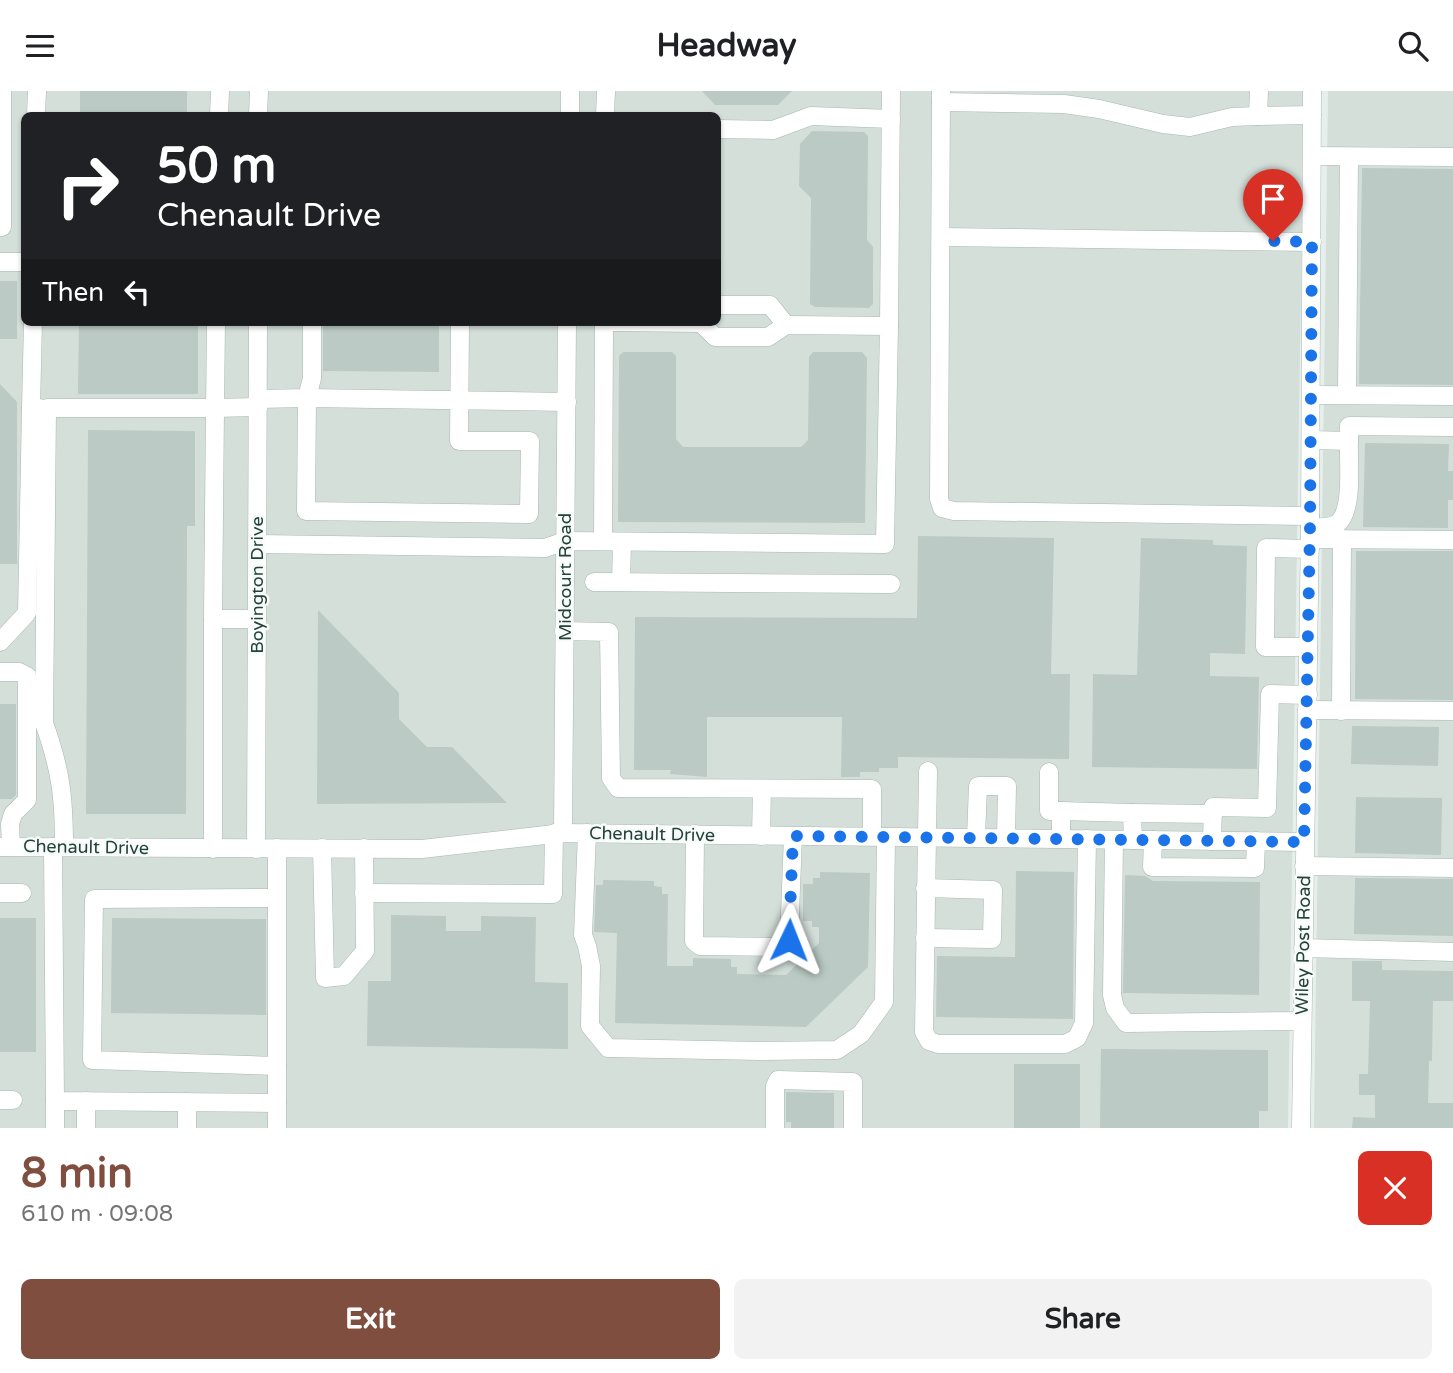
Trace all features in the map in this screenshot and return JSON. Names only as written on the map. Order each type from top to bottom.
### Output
[{"type":"street","points":[[0,227],[2,91]]},
{"type":"street","points":[[36,112],[37,91]]},
{"type":"street","points":[[219,112],[220,91]]},
{"type":"street","points":[[258,112],[259,91]]},
{"type":"street","points":[[570,91],[570,112]]},
{"type":"street","points":[[605,112],[606,91]]},
{"type":"street","points":[[258,544],[545,548],[565,541],[885,544],[891,91]]},
{"type":"street","points":[[1258,116],[1259,91]]},
{"type":"street","name":"Wiley Post Road","points":[[1301,1128],[1311,440],[1312,91]]},
{"type":"street","points":[[1312,115],[1232,117],[1190,127],[1064,104],[941,97],[939,499],[942,508],[954,511],[1310,533],[1342,539],[1453,540]]},
{"type":"street","points":[[721,129],[773,130],[811,116],[891,119]]},
{"type":"street","points":[[1312,156],[1453,157]]},
{"type":"street","points":[[1347,395],[1349,157]]},
{"type":"street","points":[[941,237],[1312,242]]},
{"type":"street","points":[[0,262],[21,262]]},
{"type":"street","points":[[721,305],[771,305],[786,325]]},
{"type":"street","points":[[705,326],[715,337],[768,337],[786,325],[889,326]]},
{"type":"street","points":[[33,326],[39,408],[44,723],[55,751],[62,782],[58,847],[55,1128]]},
{"type":"street","points":[[213,849],[216,326]]},
{"type":"street","name":"Boyington Drive","points":[[256,849],[258,326]]},
{"type":"street","points":[[312,326],[312,378],[307,398],[306,511],[529,514],[530,441],[459,441],[460,326]]},
{"type":"street","name":"Midcourt Road","points":[[364,894],[553,894],[558,833],[565,631],[568,326]]},
{"type":"street","points":[[603,541],[606,326]]},
{"type":"street","points":[[1311,395],[1453,396]]},
{"type":"street","points":[[39,408],[215,408],[307,398],[566,402]]},
{"type":"street","points":[[0,642],[27,613],[39,408]]},
{"type":"street","points":[[1308,647],[1265,647],[1266,548],[1338,522],[1348,507],[1349,426],[1453,427]]},
{"type":"street","points":[[1311,440],[1349,440]]},
{"type":"street","points":[[1341,711],[1342,539]]},
{"type":"street","points":[[621,582],[622,542]]},
{"type":"street","points":[[594,582],[891,584]]},
{"type":"street","points":[[213,619],[257,619]]},
{"type":"street","points":[[565,631],[609,632],[611,778],[618,788],[872,789],[879,836],[884,1002],[861,1034],[837,1050],[608,1048],[590,1026],[591,966],[583,935],[587,833]]},
{"type":"street","points":[[0,672],[19,672],[27,676],[27,800],[6,814],[10,824],[6,847]]},
{"type":"street","points":[[1212,841],[1213,807],[1267,809],[1270,694],[1341,711],[1453,712]]},
{"type":"street","points":[[928,771],[924,1033],[929,1041],[938,1044],[1065,1044],[1077,1038],[1084,1023],[1087,839]]},
{"type":"street","points":[[1049,772],[1049,811],[1213,814]]},
{"type":"street","points":[[975,837],[978,786],[1007,786],[1006,838]]},
{"type":"street","points":[[761,836],[762,789]]},
{"type":"street","points":[[1061,811],[1061,838]]},
{"type":"street","points":[[1132,813],[1133,840]]},
{"type":"street","name":"Chenault Drive","points":[[6,847],[256,849],[459,846],[558,833],[1304,842]]},
{"type":"street","points":[[695,834],[694,941],[700,946],[780,947],[789,940],[793,836]]},
{"type":"street","points":[[1114,840],[1112,995],[1115,1008],[1126,1023],[1303,1021]]},
{"type":"street","points":[[1153,840],[1152,867],[1255,868],[1256,841]]},
{"type":"street","points":[[277,848],[277,1128]]},
{"type":"street","points":[[322,848],[325,978],[344,976],[365,951],[364,848]]},
{"type":"street","points":[[1304,866],[1453,867]]},
{"type":"street","points":[[925,888],[993,890],[992,939],[925,938]]},
{"type":"street","points":[[0,893],[22,893]]},
{"type":"street","points":[[276,898],[94,899],[92,1060],[277,1066]]},
{"type":"street","points":[[1303,948],[1453,952]]},
{"type":"street","points":[[775,1128],[775,1086],[778,1080],[853,1082],[853,1128]]},
{"type":"street","points":[[55,1101],[277,1103]]},
{"type":"street","points":[[86,1101],[86,1128]]},
{"type":"street","points":[[187,1102],[187,1128]]},
{"type":"shaded area","points":[[0,91],[1304,91],[1288,1128],[0,1128]]},
{"type":"shaded area","points":[[1328,91],[1453,91],[1453,1128],[1314,1128]]},
{"type":"building","points":[[80,91],[187,91],[187,112],[80,112]]},
{"type":"building","points":[[702,91],[792,91],[778,105],[715,105]]},
{"type":"building","points":[[812,131],[864,132],[868,136],[867,240],[873,247],[873,304],[869,308],[815,307],[810,304],[811,198],[799,186],[800,144]]},
{"type":"building","points":[[1362,168],[1453,169],[1453,385],[1359,384]]},
{"type":"building","points":[[0,281],[17,281],[17,339],[0,339]]},
{"type":"building","points":[[79,326],[198,326],[198,394],[78,394]]},
{"type":"building","points":[[323,326],[439,326],[439,372],[323,371]]},
{"type":"building","points":[[623,352],[672,352],[676,356],[676,439],[683,447],[801,447],[808,440],[809,357],[813,352],[862,352],[867,358],[865,523],[618,522],[619,356]]},
{"type":"building","points":[[0,384],[17,402],[17,564],[0,564]]},
{"type":"building","points":[[88,430],[195,431],[195,526],[187,526],[186,814],[86,814]]},
{"type":"building","points":[[1365,443],[1449,444],[1448,471],[1453,471],[1453,500],[1448,500],[1448,528],[1363,527]]},
{"type":"building","points":[[918,536],[1054,538],[1051,674],[1070,674],[1069,759],[898,757],[898,768],[860,772],[860,777],[841,777],[842,717],[707,717],[707,777],[670,774],[671,770],[634,770],[635,617],[917,618]]},
{"type":"building","points":[[1141,538],[1213,540],[1213,545],[1247,546],[1245,654],[1210,653],[1210,676],[1259,677],[1257,769],[1092,767],[1093,674],[1137,675]]},
{"type":"building","points":[[1356,551],[1453,551],[1453,700],[1355,699]]},
{"type":"building","points":[[318,610],[399,693],[399,719],[427,747],[452,747],[507,803],[317,804]]},
{"type":"building","points":[[0,704],[16,704],[16,795],[12,799],[0,799]]},
{"type":"building","points":[[1352,726],[1439,727],[1438,766],[1351,764]]},
{"type":"building","points":[[1356,797],[1442,798],[1441,855],[1355,853]]},
{"type":"building","points":[[1016,871],[1074,872],[1073,1019],[936,1017],[937,956],[1015,957]]},
{"type":"building","points":[[820,872],[870,873],[868,967],[806,1027],[615,1023],[617,933],[594,932],[596,885],[603,885],[603,880],[654,881],[654,886],[662,887],[662,894],[668,894],[667,966],[693,966],[693,958],[731,959],[731,967],[737,967],[737,974],[786,975],[819,943],[819,927],[812,927],[812,921],[803,921],[803,884],[813,884],[813,878],[820,878]]},
{"type":"building","points":[[1125,875],[1145,876],[1153,881],[1260,882],[1259,995],[1123,993]]},
{"type":"building","points":[[1355,878],[1453,879],[1453,936],[1354,934]]},
{"type":"building","points":[[391,915],[446,916],[446,931],[481,931],[481,916],[536,917],[535,982],[568,983],[568,1049],[367,1046],[368,981],[391,981]]},
{"type":"building","points":[[0,918],[36,918],[36,1052],[0,1052]]},
{"type":"building","points":[[112,918],[266,919],[266,1015],[111,1013]]},
{"type":"building","points":[[1352,961],[1382,961],[1382,970],[1453,971],[1453,1001],[1433,1001],[1428,1103],[1453,1103],[1453,1128],[1352,1128],[1353,1117],[1375,1118],[1375,1095],[1359,1095],[1359,1074],[1368,1074],[1370,1001],[1352,1001]]},
{"type":"building","points":[[1101,1049],[1268,1050],[1268,1111],[1259,1111],[1259,1128],[1100,1128]]},
{"type":"building","points":[[1014,1064],[1080,1064],[1080,1128],[1014,1128]]},
{"type":"building","points":[[786,1092],[834,1093],[834,1128],[791,1128],[791,1122],[786,1122]]},
{"type":"route","points":[[789,940],[793,836],[1304,842],[1312,242],[1273,241]]}]
